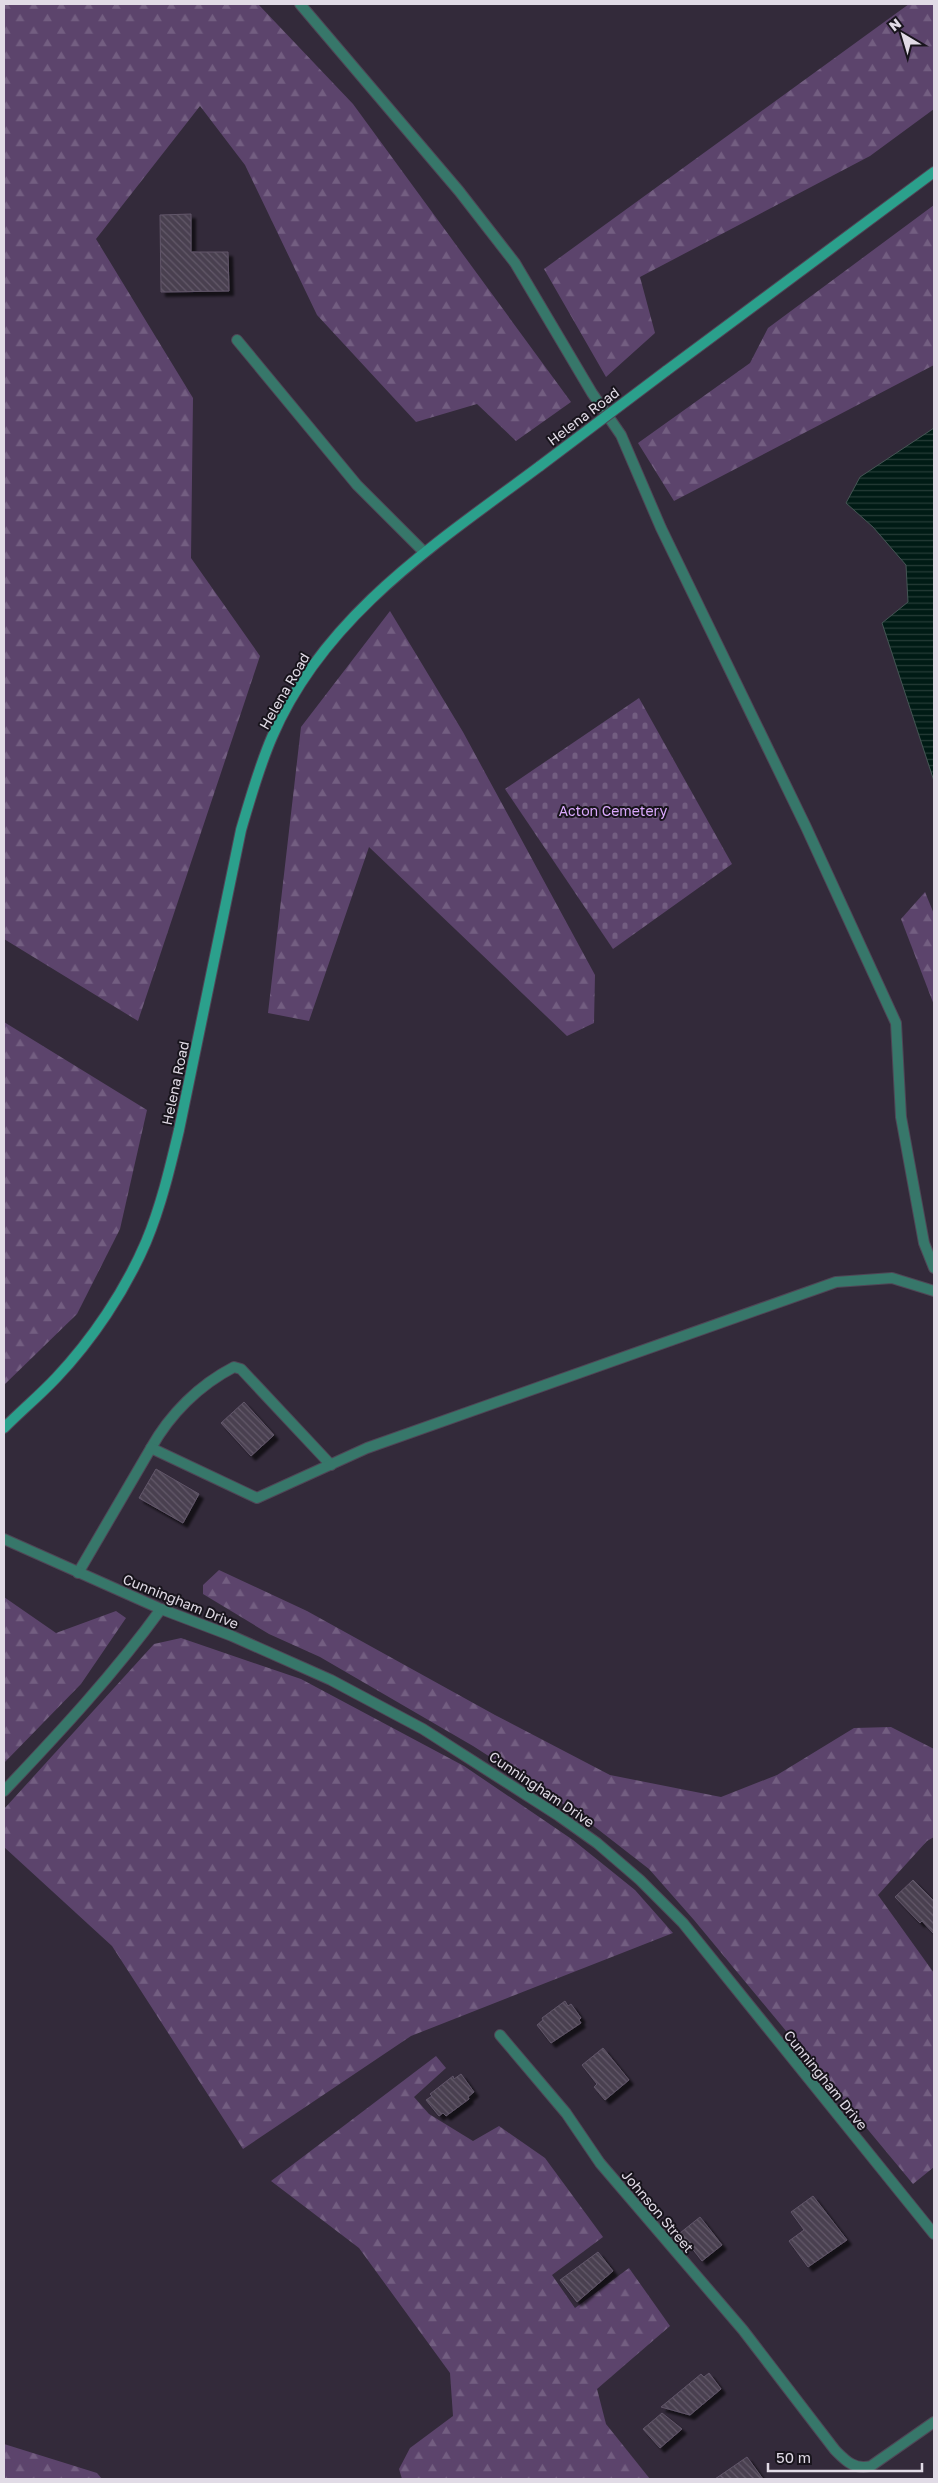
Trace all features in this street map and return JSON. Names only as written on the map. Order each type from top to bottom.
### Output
[{"type":"main road","name":"Helena Road","points":[[4,1428],[56,1378],[91,1335],[130,1274],[145,1244],[165,1187],[180,1130],[242,830],[255,782],[273,736],[295,693],[315,662],[343,627],[375,593],[424,552],[934,172]]},
{"type":"street","points":[[300,4],[459,191],[515,263],[592,393],[621,435],[661,528],[806,827],[896,1023],[904,1135],[924,1243],[934,1268]]},
{"type":"street","points":[[237,340],[357,485],[424,552]]},
{"type":"street","points":[[150,1448],[257,1498],[367,1448],[836,1282],[892,1278],[934,1291]]},
{"type":"street","points":[[78,1572],[164,1424],[177,1410],[222,1373],[234,1367],[241,1369],[331,1465]]},
{"type":"street","name":"Cunningham Drive","points":[[4,1539],[161,1609],[232,1636],[331,1680],[423,1729],[559,1816],[597,1843],[640,1880],[683,1923],[934,2234]]},
{"type":"street","points":[[4,1791],[49,1744],[134,1647],[161,1609]]},
{"type":"street","name":"Johnson Street","points":[[500,2035],[566,2113],[612,2178],[743,2330],[798,2403],[849,2465],[864,2468],[884,2458],[934,2422]]},
{"type":"green space","points":[[4,4],[258,4],[353,104],[571,402],[516,441],[477,404],[416,422],[317,315],[245,165],[200,106],[96,239],[193,398],[191,558],[260,656],[138,1021],[4,939]]},
{"type":"green space","points":[[909,4],[934,4],[934,109],[870,156],[640,277],[655,333],[606,377],[544,269]]},
{"type":"green space","points":[[934,205],[934,365],[674,501],[638,443],[750,363],[768,328]]},
{"type":"green space","points":[[390,611],[463,732],[595,975],[594,1023],[567,1036],[369,847],[309,1021],[268,1013],[301,727]]},
{"type":"green space","name":"Acton Cemetery","points":[[639,698],[732,864],[613,949],[505,789]]},
{"type":"green space","points":[[925,892],[934,914],[934,1005],[901,919]]},
{"type":"green space","points":[[4,1022],[147,1110],[120,1229],[77,1314],[4,1385]]},
{"type":"green space","points":[[219,1570],[307,1611],[495,1715],[610,1775],[721,1797],[777,1775],[854,1728],[891,1727],[934,1749],[934,1837],[927,1841],[878,1895],[934,1973],[934,2167],[913,2184],[694,1920],[649,1869],[577,1813],[473,1746],[320,1657],[269,1634],[203,1594],[203,1585]]},
{"type":"green space","points":[[4,1597],[56,1633],[116,1611],[126,1618],[81,1684],[4,1763]]},
{"type":"green space","points":[[181,1638],[301,1679],[464,1766],[573,1840],[635,1890],[673,1933],[411,2036],[243,2149],[112,1946],[4,1847],[4,1809],[154,1644]]},
{"type":"green space","points":[[436,2056],[446,2068],[414,2097],[429,2114],[473,2141],[499,2126],[545,2158],[603,2237],[552,2275],[575,2308],[629,2268],[670,2326],[597,2389],[606,2424],[650,2479],[402,2479],[399,2469],[410,2448],[453,2416],[450,2373],[359,2248],[271,2181]]},
{"type":"green space","points":[[4,2444],[97,2473],[102,2479],[4,2479]]},
{"type":"shaded area","points":[[934,428],[934,781],[882,623],[908,602],[906,565],[873,527],[846,503],[860,477]]},
{"type":"building","points":[[191,214],[191,252],[228,252],[229,291],[161,292],[160,215]]},
{"type":"building","points":[[244,1402],[274,1435],[251,1456],[221,1423]]},
{"type":"building","points":[[156,1469],[199,1494],[183,1523],[139,1498]]},
{"type":"building","points":[[913,1880],[934,1901],[934,1934],[922,1921],[920,1923],[895,1897]]},
{"type":"building","points":[[565,2001],[568,2006],[571,2004],[581,2018],[579,2020],[581,2023],[551,2043],[537,2025],[543,2020],[542,2018]]},
{"type":"building","points":[[603,2048],[629,2080],[605,2100],[594,2087],[597,2084],[582,2065]]},
{"type":"building","points":[[461,2074],[474,2092],[468,2097],[469,2099],[446,2116],[443,2113],[439,2116],[426,2100],[432,2096],[430,2094],[453,2076],[454,2079]]},
{"type":"building","points":[[813,2196],[847,2240],[808,2267],[789,2241],[804,2230],[791,2212]]},
{"type":"building","points":[[700,2217],[722,2245],[702,2261],[680,2233]]},
{"type":"building","points":[[598,2252],[613,2271],[577,2302],[560,2280]]},
{"type":"building","points":[[709,2373],[721,2389],[690,2415],[661,2407],[701,2374],[704,2377]]},
{"type":"building","points":[[662,2413],[682,2429],[660,2448],[643,2429]]},
{"type":"building","points":[[747,2457],[763,2479],[715,2479]]}]
